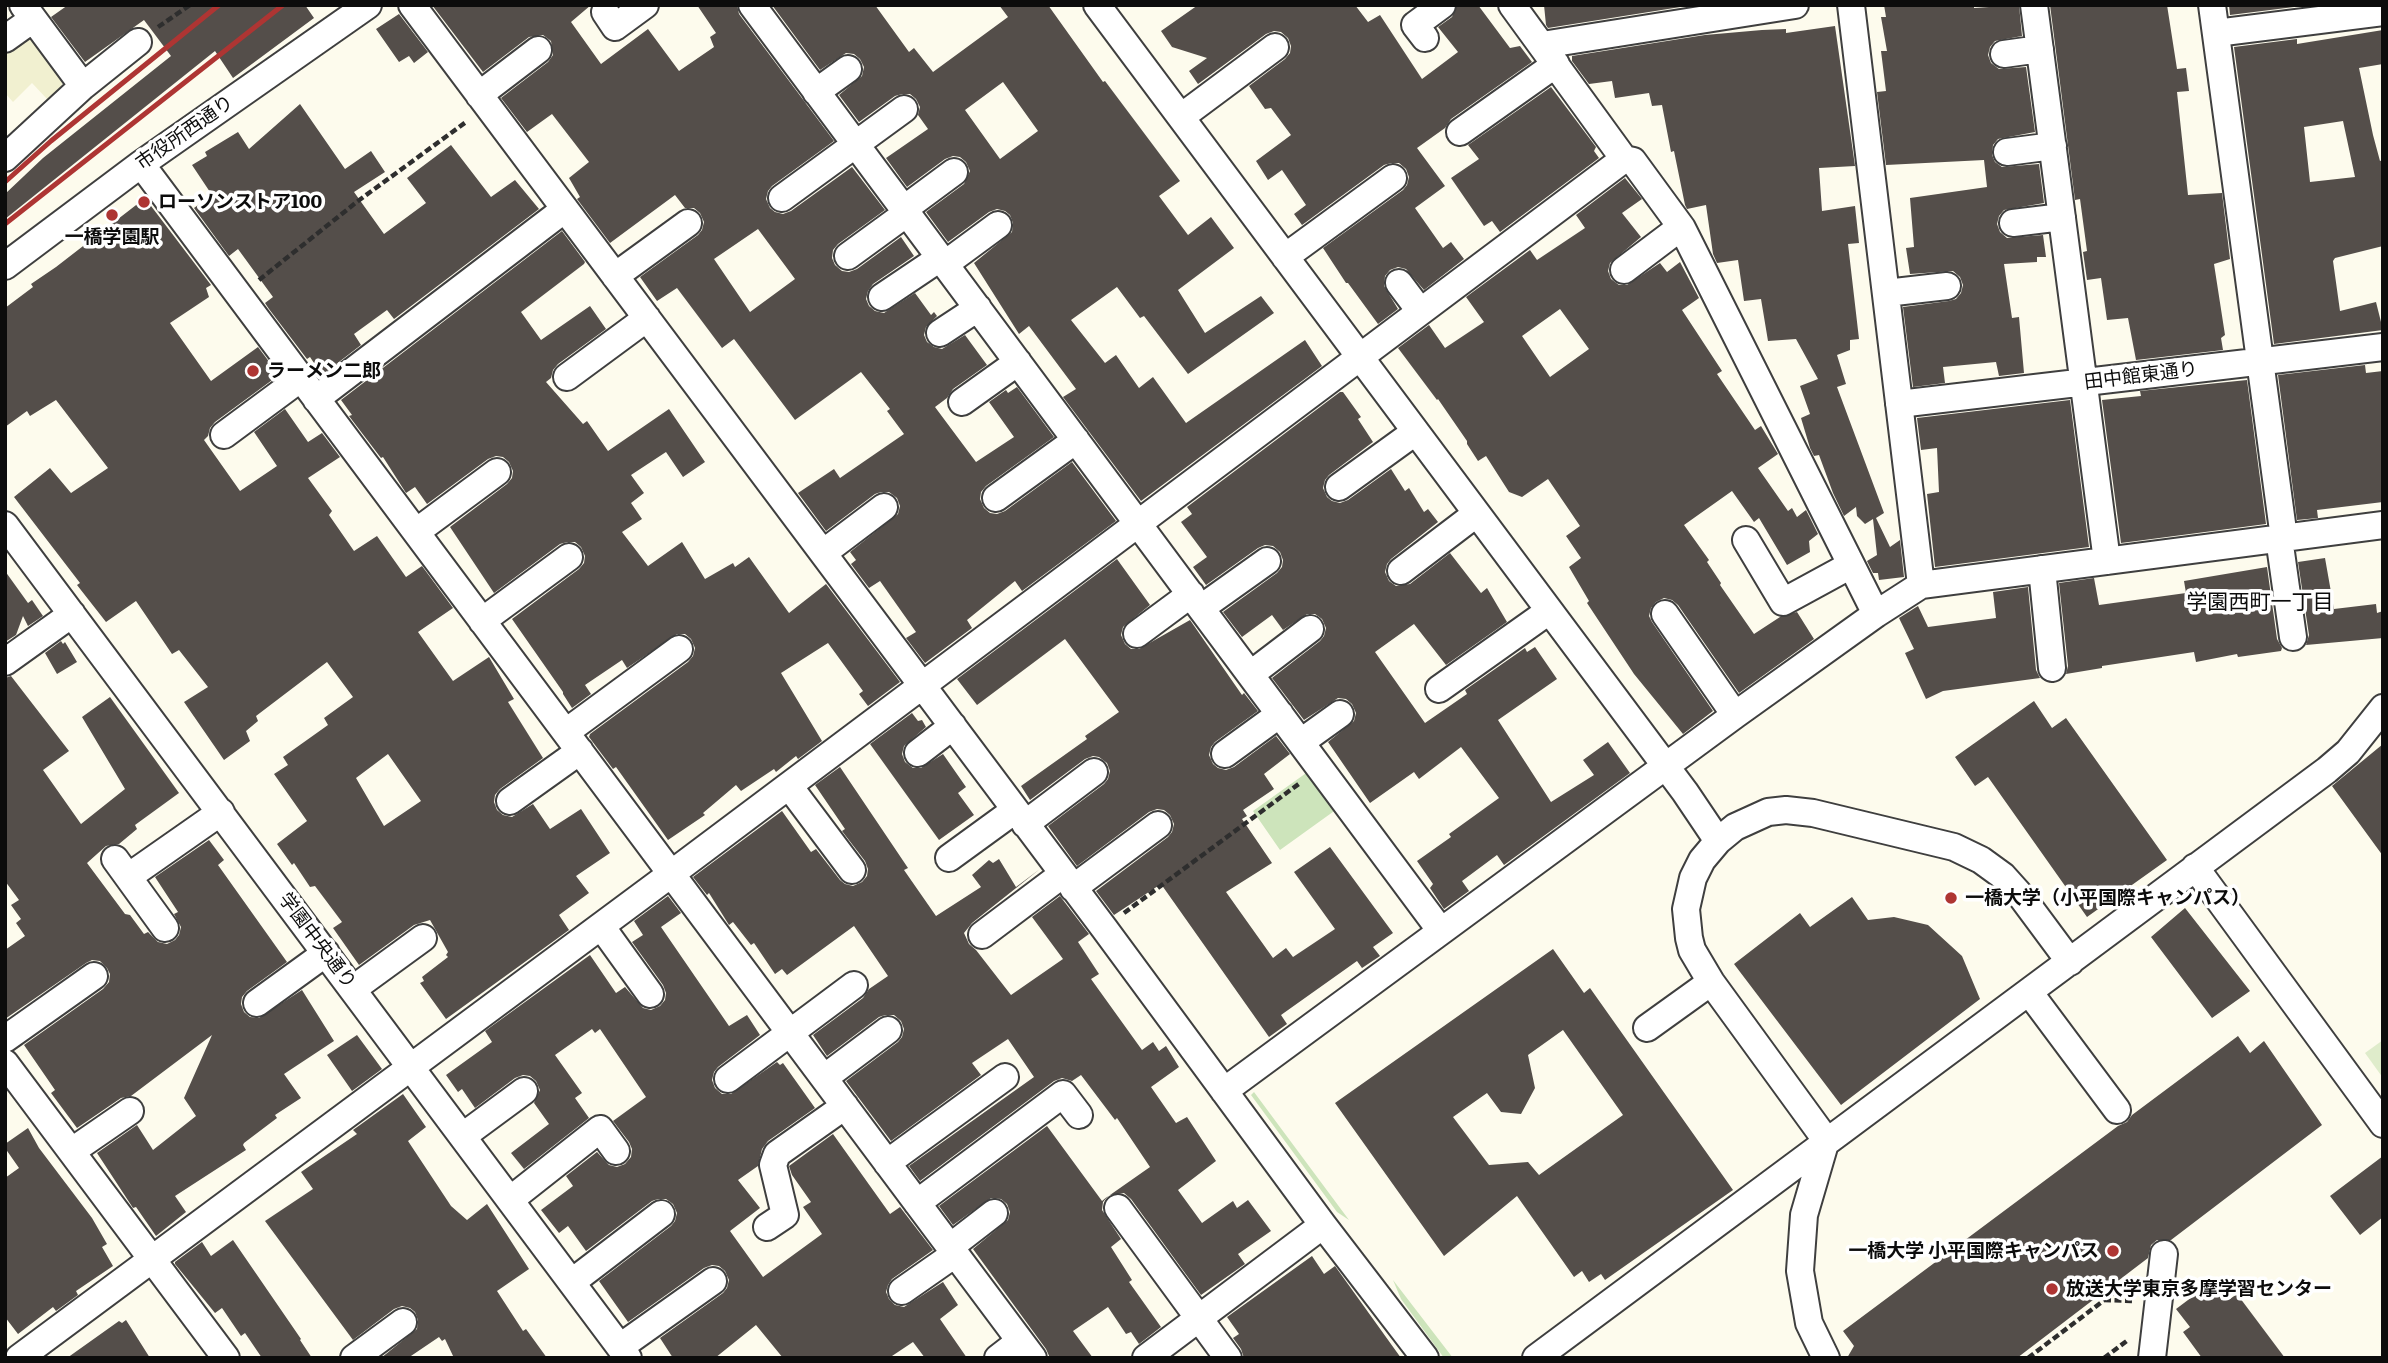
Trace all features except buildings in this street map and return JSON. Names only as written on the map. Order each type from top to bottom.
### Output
[{"type":"street","name":"市役所西通り","points":[[5,266],[141,164],[368,5]]},
{"type":"street","points":[[412,5],[1425,1358]]},
{"type":"street","points":[[605,12],[615,27],[645,5]]},
{"type":"street","points":[[752,5],[1441,931]]},
{"type":"street","points":[[1097,5],[1718,841]]},
{"type":"street","points":[[1425,38],[1415,25],[1441,5]]},
{"type":"street","points":[[1512,5],[1623,159],[1633,161],[1681,227],[1876,614]]},
{"type":"street","points":[[1460,132],[1549,54],[1795,5]]},
{"type":"street","points":[[1851,5],[1921,585]]},
{"type":"street","points":[[2034,5],[2107,561]]},
{"type":"street","points":[[2212,5],[2261,362],[2293,638]]},
{"type":"street","points":[[5,39],[28,12],[83,86]]},
{"type":"street","points":[[2216,33],[2383,12]]},
{"type":"street","points":[[5,158],[83,86],[138,42]]},
{"type":"street","points":[[1181,117],[1275,47]]},
{"type":"street","points":[[2004,54],[2040,49]]},
{"type":"street","points":[[484,101],[538,50]]},
{"type":"street","points":[[816,92],[848,69]]},
{"type":"street","points":[[782,198],[904,109]]},
{"type":"street","points":[[2007,152],[2053,146]]},
{"type":"street","points":[[19,1358],[789,786],[1623,159]]},
{"type":"street","points":[[141,164],[1027,1350],[999,1358]]},
{"type":"street","points":[[848,256],[954,172]]},
{"type":"street","points":[[1285,257],[1393,178]]},
{"type":"street","points":[[225,435],[309,389],[565,209]]},
{"type":"street","points":[[2013,223],[2062,218]]},
{"type":"street","points":[[615,276],[688,223]]},
{"type":"street","points":[[882,297],[998,225]]},
{"type":"street","points":[[1624,270],[1681,227]]},
{"type":"street","points":[[1399,283],[1420,312]]},
{"type":"street","points":[[1886,293],[1947,286]]},
{"type":"street","points":[[940,333],[978,307]]},
{"type":"street","points":[[567,377],[647,318]]},
{"type":"street","name":"田中館東通り","points":[[1899,404],[2383,347]]},
{"type":"street","points":[[962,402],[1018,362]]},
{"type":"street","points":[[1339,487],[1415,432]]},
{"type":"street","points":[[996,498],[1076,440]]},
{"type":"street","points":[[416,532],[497,472]]},
{"type":"street","points":[[823,553],[884,507]]},
{"type":"street","points":[[1401,571],[1476,513]]},
{"type":"street","name":"学園中央通り","points":[[5,525],[624,1352]]},
{"type":"street","points":[[1224,1091],[1735,715],[1921,585],[2383,525]]},
{"type":"street","points":[[1746,540],[1783,602],[1852,565]]},
{"type":"street","points":[[482,621],[569,557]]},
{"type":"street","points":[[1137,634],[1267,561]]},
{"type":"street","points":[[2042,569],[2052,668]]},
{"type":"street","points":[[1439,689],[1549,611]]},
{"type":"street","points":[[5,662],[72,614]]},
{"type":"street","points":[[1665,614],[1735,715]]},
{"type":"street","points":[[1251,674],[1310,629]]},
{"type":"street","points":[[510,801],[679,649]]},
{"type":"street","points":[[1536,1358],[2327,770],[2348,752],[2383,708]]},
{"type":"street","points":[[1225,754],[1280,714]]},
{"type":"street","points":[[1301,742],[1340,714]]},
{"type":"street","points":[[918,753],[953,726]]},
{"type":"street","points":[[948,858],[1094,772]]},
{"type":"street","points":[[789,786],[852,870]]},
{"type":"street","points":[[1826,1140],[1711,982],[1692,950],[1686,909],[1693,878],[1702,860],[1718,841],[1735,827],[1768,812],[1800,810],[1954,847],[1981,860],[2003,876],[2070,962]]},
{"type":"street","points":[[165,928],[122,868],[221,812]]},
{"type":"street","points":[[982,935],[1158,825]]},
{"type":"street","points":[[2194,867],[2383,1124]]},
{"type":"street","points":[[601,926],[650,994]]},
{"type":"street","points":[[353,989],[423,938]]},
{"type":"street","points":[[257,1003],[326,953]]},
{"type":"street","points":[[5,1039],[94,976]]},
{"type":"street","points":[[1647,1028],[1711,982]]},
{"type":"street","points":[[728,1079],[854,985]]},
{"type":"street","points":[[2029,992],[2117,1110]]},
{"type":"street","points":[[824,1078],[888,1030]]},
{"type":"street","points":[[5,1063],[226,1358]]},
{"type":"street","points":[[887,1163],[1005,1077]]},
{"type":"street","points":[[463,1136],[524,1091]]},
{"type":"street","points":[[917,1203],[1063,1094],[1079,1115]]},
{"type":"street","points":[[767,1227],[785,1215],[773,1165],[778,1154],[845,1106]]},
{"type":"street","points":[[72,1152],[130,1111]]},
{"type":"street","points":[[510,1200],[600,1129],[616,1151]]},
{"type":"street","points":[[1826,1140],[1804,1215],[1800,1270],[1809,1323],[1826,1358]]},
{"type":"street","points":[[1118,1208],[1228,1358]]},
{"type":"street","points":[[902,1291],[953,1251],[994,1213]]},
{"type":"street","points":[[572,1282],[661,1214]]},
{"type":"street","points":[[1146,1358],[1323,1225]]},
{"type":"street","points":[[2152,1358],[2164,1254]]},
{"type":"street","points":[[624,1352],[713,1281]]},
{"type":"street","points":[[354,1358],[403,1322]]},
{"type":"path","points":[[138,42],[190,5]]},
{"type":"path","points":[[239,295],[484,101]]},
{"type":"path","points":[[1104,928],[1321,768]]},
{"type":"path","points":[[2028,1358],[2164,1254]]},
{"type":"green space","points":[[26,30],[62,79],[62,88],[47,99],[32,83],[13,102],[5,93],[5,46]]},
{"type":"green space","points":[[1309,771],[1337,809],[1280,850],[1253,811]]},
{"type":"green space","points":[[2383,1040],[2383,1078],[2365,1053]]},
{"type":"green space","points":[[1254,1092],[1349,1220],[1337,1212],[1251,1095]]},
{"type":"green space","points":[[1393,1280],[1453,1358],[1444,1358],[1401,1299]]},
{"type":"railway","points":[[5,182],[51,141],[219,5]]},
{"type":"railway","points":[[5,224],[283,5]]},
{"type":"place","name":"ローソンストア100","points":[[144,202]]},
{"type":"place","name":"一橋学園駅","points":[[112,215]]},
{"type":"place","name":"ラーメン二郎","points":[[253,371]]},
{"type":"place","name":"一橋大学（小平国際キャンパス）","points":[[1951,898]]},
{"type":"place","name":"一橋大学 小平国際キャンパス","points":[[2113,1251]]},
{"type":"place","name":"放送大学東京多摩学習センター","points":[[2052,1289]]},
{"type":"district","name":"学園西町一丁目","points":[[2260,603]]}]
